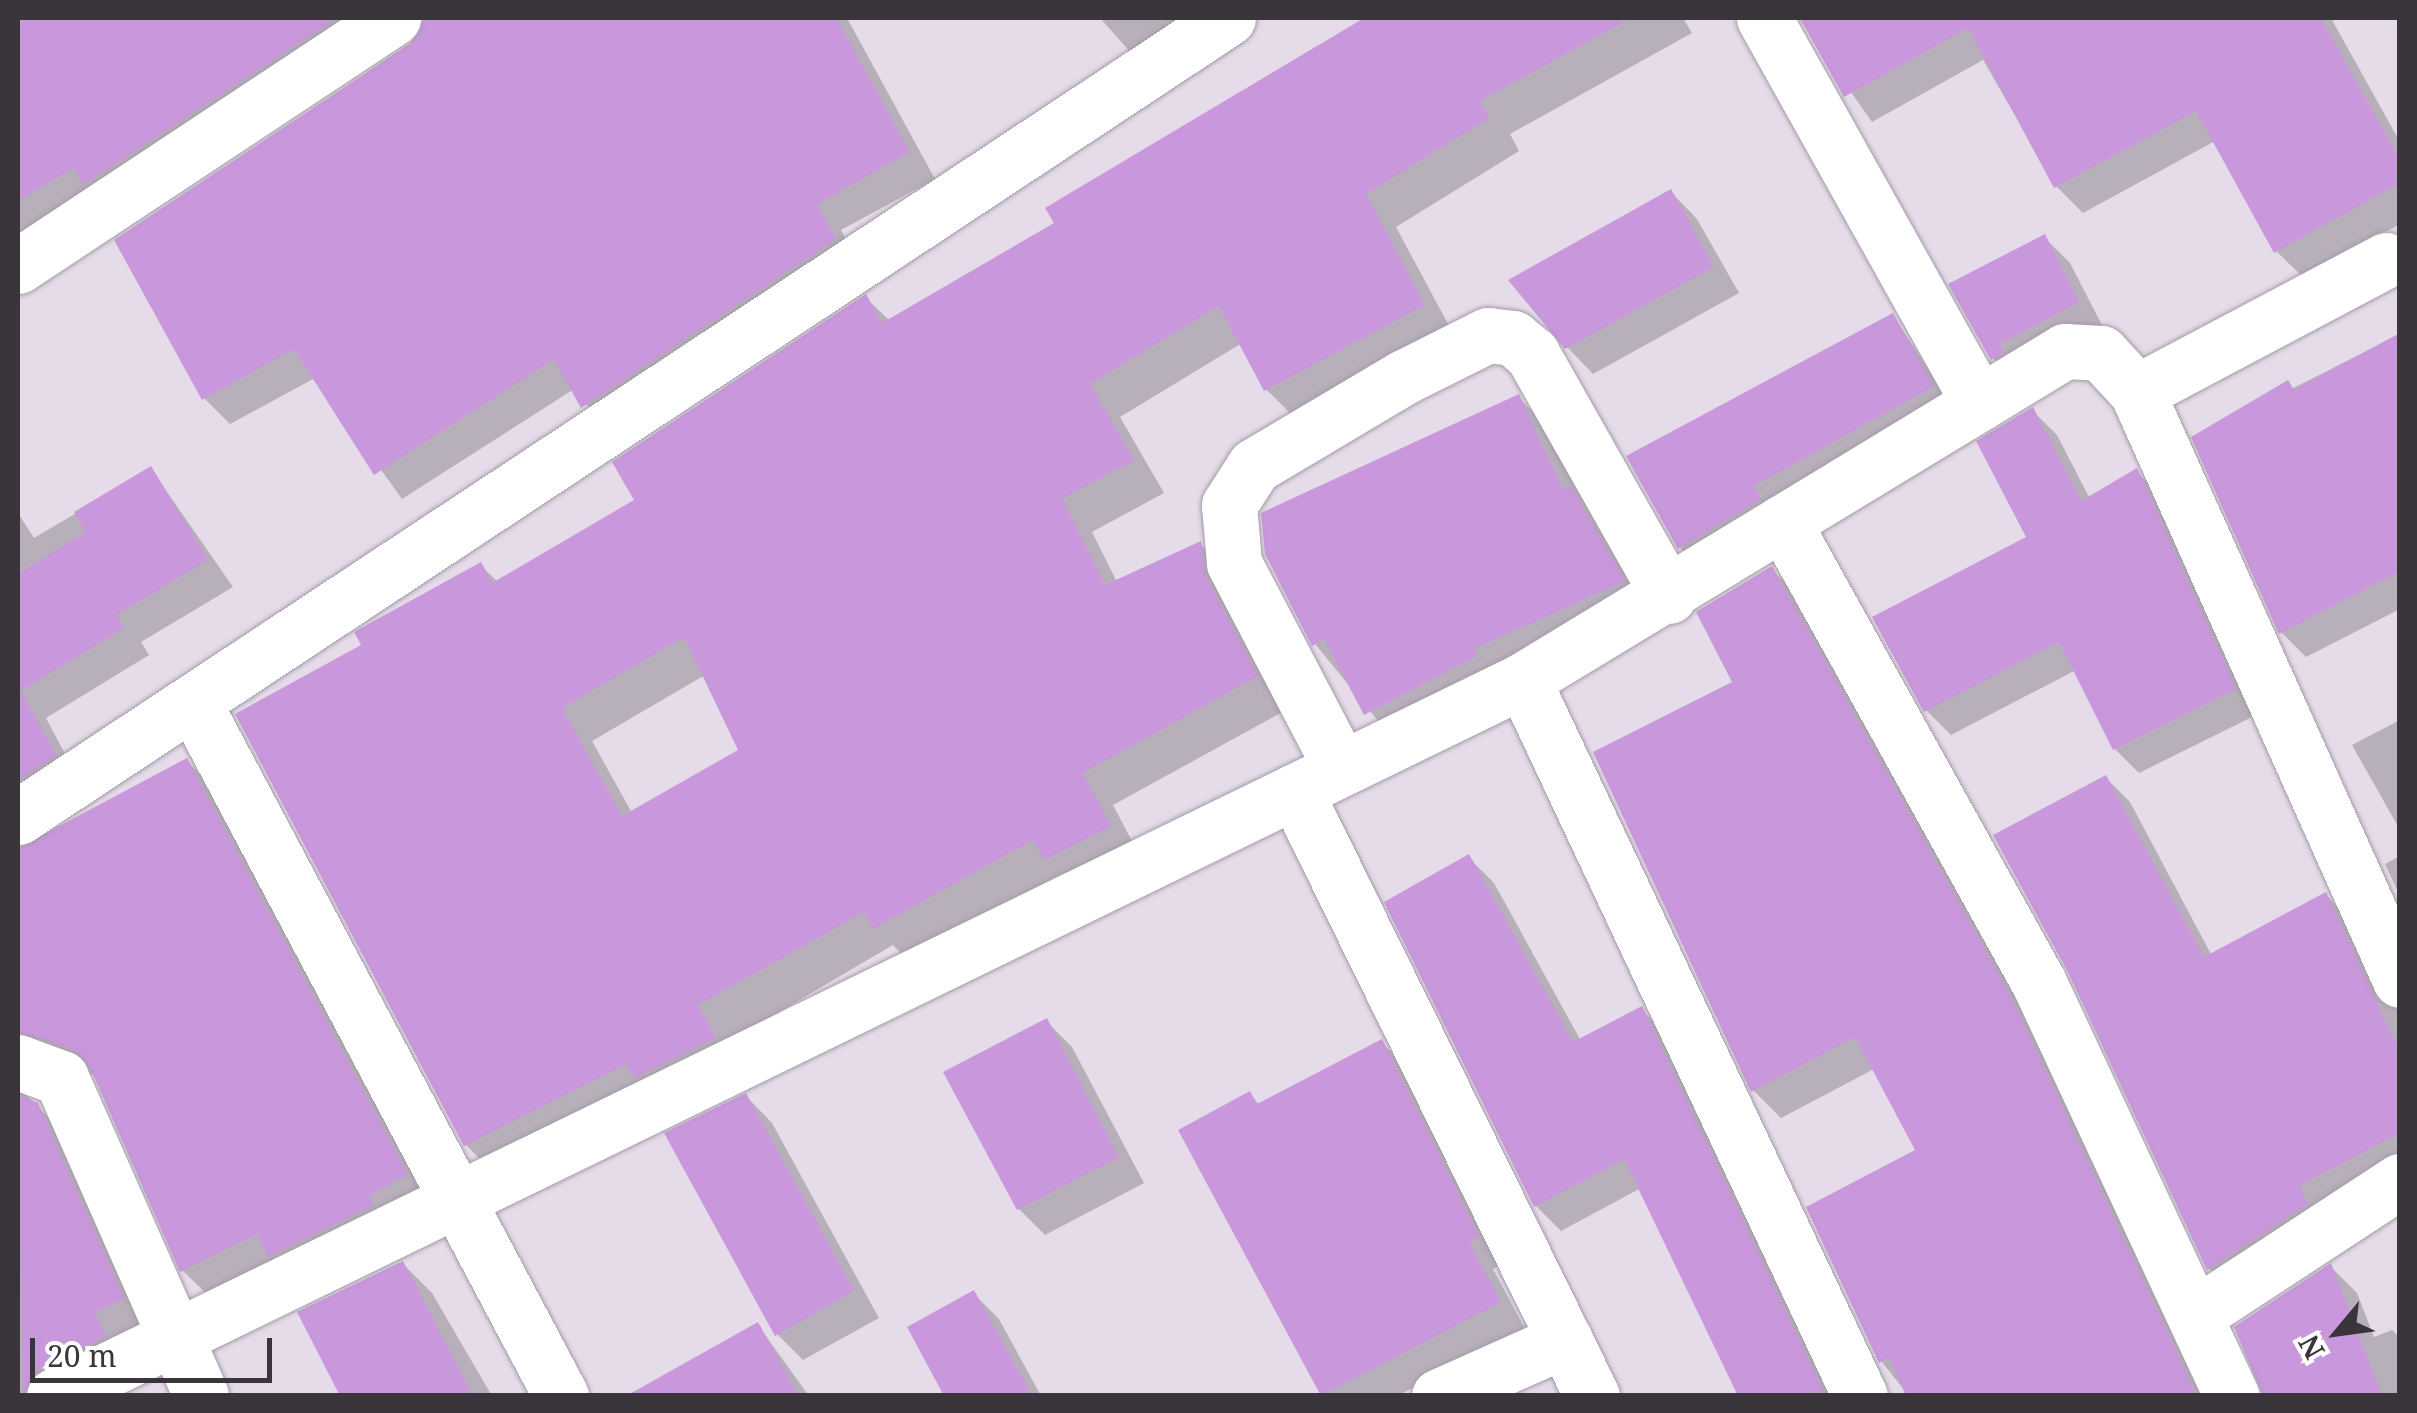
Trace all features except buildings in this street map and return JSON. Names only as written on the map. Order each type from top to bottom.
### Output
[{"type":"street","points":[[18,266],[393,18]]},
{"type":"street","points":[[18,817],[1228,18]]},
{"type":"street","points":[[1764,18],[1979,403]]},
{"type":"street","points":[[2137,392],[2386,260]]},
{"type":"street","points":[[1592,1396],[1318,780],[1234,563],[1229,505],[1254,466],[1404,377],[1488,335],[1512,338],[1532,354],[1669,596]]},
{"type":"street","points":[[54,1396],[173,1330],[464,1199],[1523,680],[1669,596],[2065,351],[2102,353],[2137,392],[2400,980]]},
{"type":"street","points":[[1784,522],[2039,983],[2198,1314],[2232,1396]]},
{"type":"street","points":[[1523,680],[1860,1396]]},
{"type":"street","points":[[193,702],[464,1199],[561,1396]]},
{"type":"street","points":[[18,1062],[60,1078],[201,1396]]},
{"type":"street","points":[[2198,1314],[2400,1181]]},
{"type":"street","points":[[1439,1396],[1565,1340]]}]
